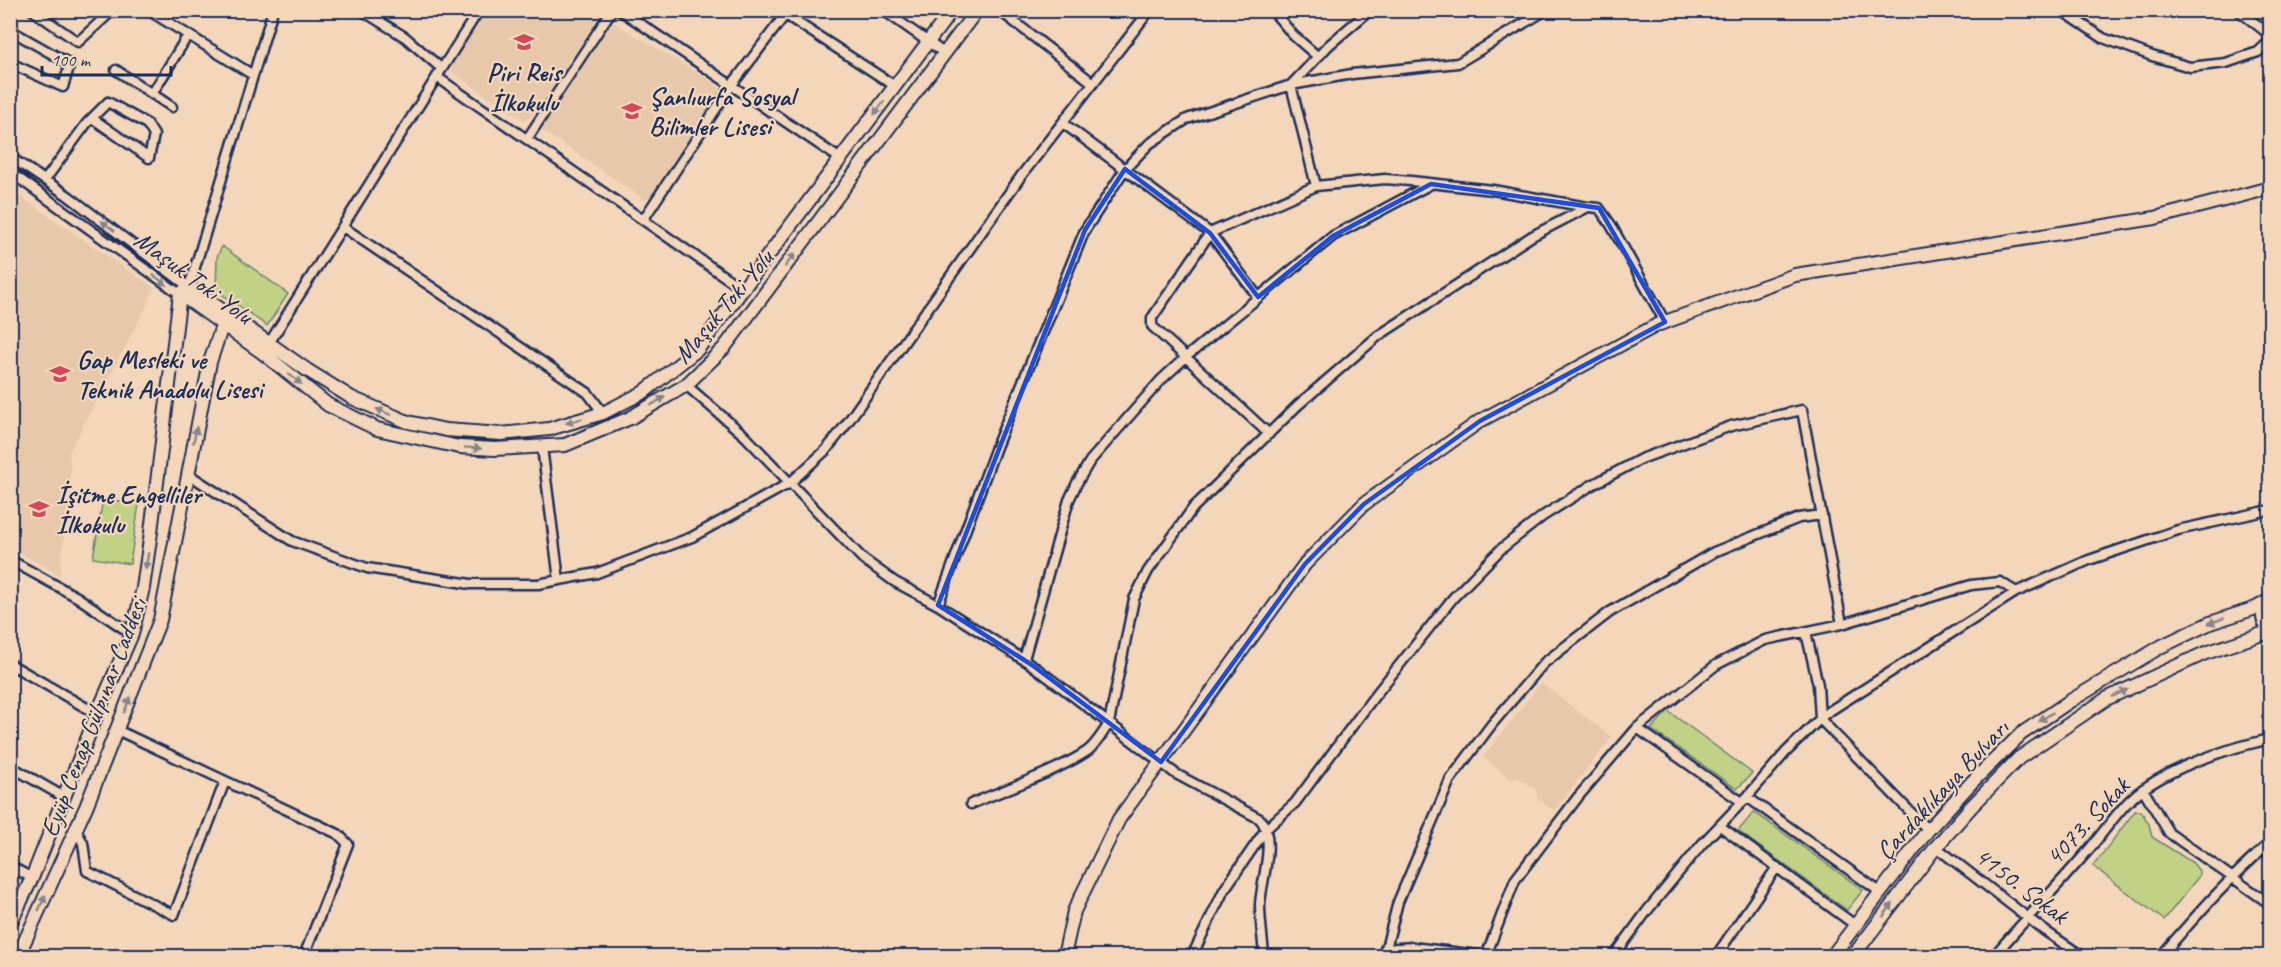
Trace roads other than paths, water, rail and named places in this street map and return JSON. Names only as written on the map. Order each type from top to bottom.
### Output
[{"type":"main road","points":[[10,924],[32,878],[97,714],[132,634],[151,532],[184,291],[220,310],[266,349],[352,398],[408,422],[446,430],[501,434],[549,429],[603,413],[644,392],[698,349],[842,160],[952,10]]},
{"type":"main road","name":"Maşuk Toki Yolu","points":[[184,291],[222,326],[266,349],[328,405],[377,429],[459,447],[495,449],[565,444],[630,418],[686,385],[724,348],[977,10]]},
{"type":"main road","points":[[1064,957],[1074,911],[1119,819],[1305,564],[1364,504],[1480,421],[1665,322],[1795,275],[2155,218],[2271,188]]},
{"type":"main road","name":"Eyüp Cenap Gülpınar Caddesi","points":[[18,957],[76,830],[160,620],[210,362],[222,326],[220,310]]},
{"type":"main road","points":[[2270,600],[2262,616],[2271,632]]},
{"type":"main road","name":"Çardaklıkaya Bulvarı","points":[[1832,957],[1928,830],[2020,734],[2162,646],[2210,623],[2256,608],[2270,600]]},
{"type":"main road","name":"Çardaklıkaya Bulvarı","points":[[1852,957],[1936,847],[2019,758],[2106,699],[2203,654],[2271,632]]},
{"type":"street","points":[[32,10],[78,42],[113,10]]},
{"type":"street","points":[[148,10],[253,75]]},
{"type":"street","points":[[184,291],[273,10]]},
{"type":"street","points":[[361,10],[405,37],[440,73],[527,139],[744,290]]},
{"type":"street","points":[[266,349],[479,10]]},
{"type":"street","points":[[527,139],[612,10]]},
{"type":"street","points":[[620,10],[842,160]]},
{"type":"street","points":[[883,10],[944,53]]},
{"type":"street","points":[[999,10],[1094,83]]},
{"type":"street","points":[[188,474],[292,541],[367,568],[471,584],[538,584],[597,573],[692,537],[790,483],[826,450],[1021,176],[1150,10]]},
{"type":"street","points":[[1272,10],[1294,36],[1317,57]]},
{"type":"street","points":[[1291,85],[1317,57],[1370,10]]},
{"type":"street","points":[[938,605],[996,447],[1080,240],[1125,169],[1149,144],[1187,119],[1291,85],[1352,74],[1458,63],[1546,10]]},
{"type":"street","points":[[2061,10],[2103,38],[2190,67],[2226,63],[2258,52],[2271,41]]},
{"type":"street","points":[[2238,10],[2271,35]]},
{"type":"street","points":[[643,220],[782,13],[895,87]]},
{"type":"street","points":[[10,30],[70,64],[63,87],[10,63]]},
{"type":"street","points":[[152,94],[188,35]]},
{"type":"street","points":[[116,70],[172,107]]},
{"type":"street","points":[[1291,85],[1316,186]]},
{"type":"street","points":[[45,180],[92,118],[108,102],[147,124],[154,135],[149,158],[92,118]]},
{"type":"street","points":[[1063,123],[1210,233],[1258,297]]},
{"type":"street","name":"Maşuk Toki Yolu","points":[[10,157],[45,180],[184,291]]},
{"type":"street","name":"Maşuk Toki Yolu","points":[[10,172],[184,291]]},
{"type":"street","points":[[1269,434],[1152,326],[1152,318],[1210,233],[1316,186],[1385,179],[1493,190],[1599,208],[1611,225],[1665,322]]},
{"type":"street","points":[[1024,659],[1069,500],[1077,483],[1098,452],[1161,380],[1186,357],[1333,236],[1431,184]]},
{"type":"street","points":[[971,804],[1064,764],[1087,751],[1109,723],[1134,599],[1148,571],[1193,508],[1298,405],[1378,336],[1532,236],[1588,207]]},
{"type":"street","points":[[343,226],[588,393],[603,413]]},
{"type":"street","points":[[686,385],[745,435],[863,559],[895,582],[938,605],[1024,659],[1176,774],[1260,819],[1266,829],[1268,851],[1260,902],[1264,957]]},
{"type":"street","points":[[1192,957],[1224,890],[1266,829],[1295,803],[1373,698],[1461,590],[1509,542],[1543,516],[1592,485],[1641,459],[1731,426],[1802,410],[1842,624]]},
{"type":"street","points":[[542,447],[559,580]]},
{"type":"street","points":[[1614,957],[1647,911],[1786,752],[1820,719],[1914,655],[2016,592],[2089,560],[2178,530],[2271,510]]},
{"type":"street","points":[[1822,514],[1799,519],[1714,552],[1610,612],[1544,663],[1492,724],[1450,780],[1398,902],[1385,953],[1412,947],[1486,956],[1515,880],[1578,797],[1637,728],[1716,664],[1765,640],[1842,624],[1971,585],[2000,582],[2016,592]]},
{"type":"street","points":[[10,560],[77,597],[132,634]]},
{"type":"street","points":[[1806,632],[1818,685],[1820,719],[1928,830]]},
{"type":"street","points":[[10,664],[97,714]]},
{"type":"street","points":[[1637,728],[1880,891]]},
{"type":"street","points":[[117,730],[338,834],[348,844],[304,957]]},
{"type":"street","name":"4073. Sokak","points":[[1994,957],[2027,917],[2091,848],[2126,803],[2143,789],[2192,762],[2271,739]]},
{"type":"street","points":[[10,766],[64,796]]},
{"type":"street","points":[[76,830],[83,843],[87,871],[174,915],[225,781]]},
{"type":"street","points":[[2143,789],[2169,833],[2271,904]]},
{"type":"street","points":[[1720,826],[1855,925]]},
{"type":"street","points":[[2162,957],[2233,876],[2271,843]]},
{"type":"street","name":"4150. Sokak","points":[[1936,847],[2082,957]]},
{"type":"street","points":[[10,866],[32,878]]},
{"type":"street","points":[[1716,957],[1777,867]]},
{"type":"place","name":"Piri Reis İlkokulu","points":[[524,42]]},
{"type":"place","name":"Şanlıurfa Sosyal Bilimler Lisesi","points":[[632,111]]},
{"type":"place","name":"Gap Mesleki ve Teknik Anadolu Lisesi","points":[[60,374]]},
{"type":"place","name":"İşitme Engelliler İlkokulu","points":[[39,509]]}]
